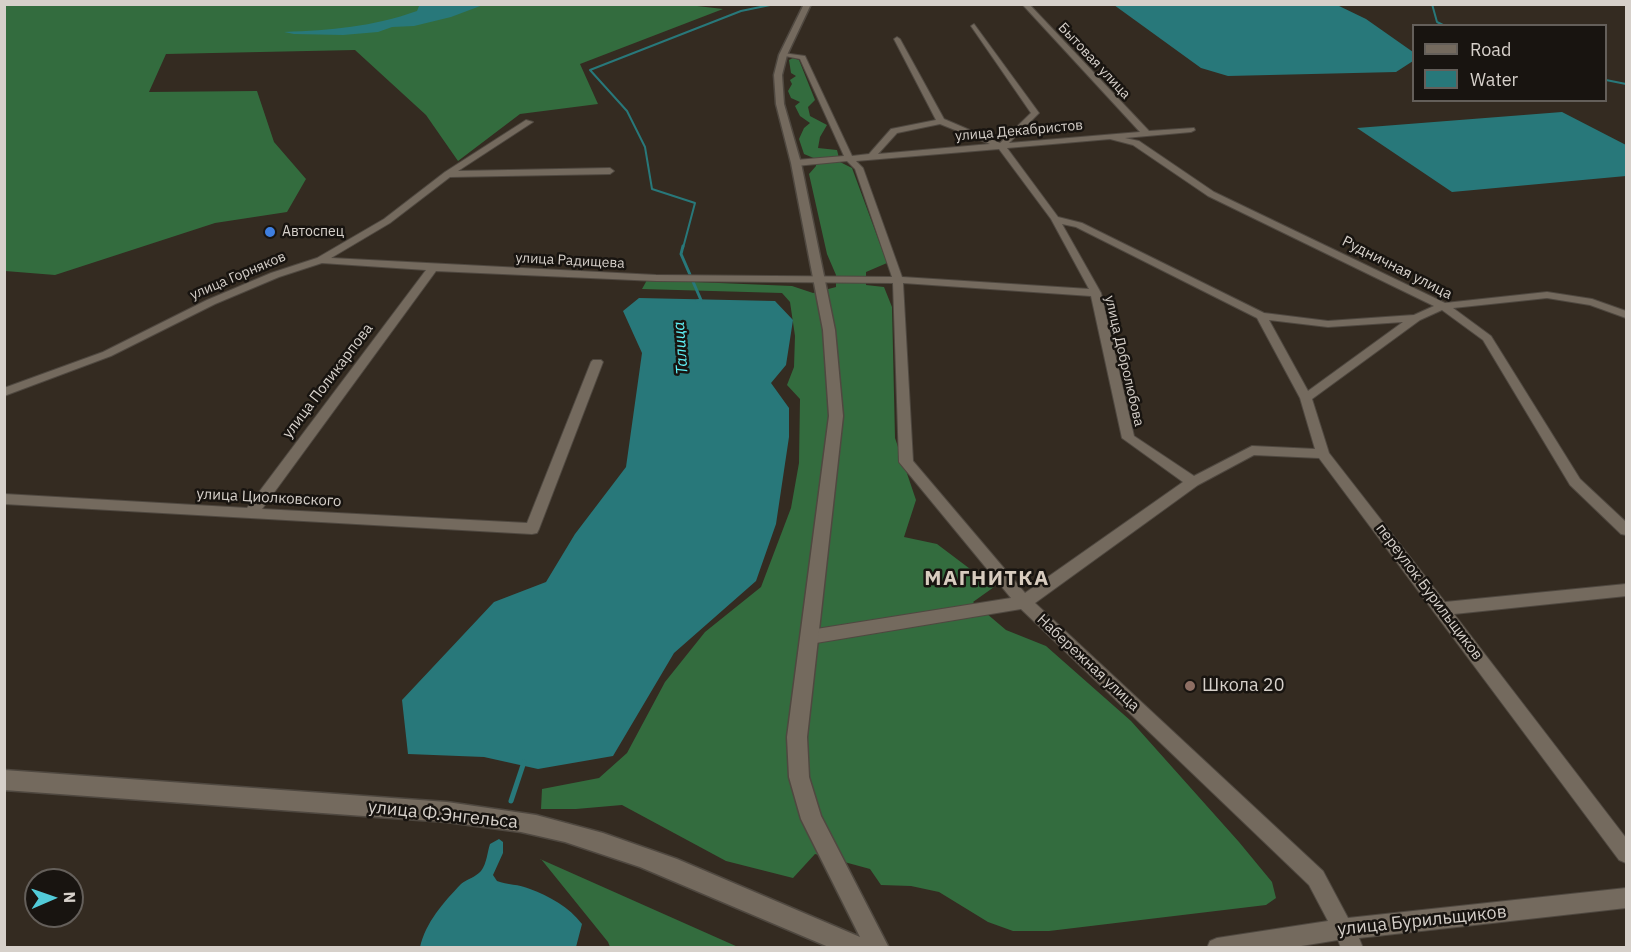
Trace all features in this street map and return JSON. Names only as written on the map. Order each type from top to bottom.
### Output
[{"type":"street","points":[[808,4],[783,55],[778,75],[780,104],[796,164],[829,330],[836,416],[797,737],[799,777],[812,819],[878,948]]},
{"type":"street","name":"Бытовая улица","points":[[1024,4],[1146,134]]},
{"type":"street","points":[[870,158],[894,131],[941,122],[1001,146],[1035,113],[974,26]]},
{"type":"street","points":[[897,39],[941,122]]},
{"type":"street","name":"Набережная улица","points":[[783,55],[803,57],[849,159],[859,168],[898,280],[906,462],[1024,602],[1316,878],[1353,948]]},
{"type":"street","name":"улица Горняков","points":[[4,392],[107,354],[274,275],[321,260],[387,221],[448,174],[529,122]]},
{"type":"street","name":"улица Декабристов","points":[[796,164],[1191,130]]},
{"type":"street","name":"Рудничная улица","points":[[1112,137],[1136,143],[1211,194],[1443,306],[1487,338],[1575,482],[1626,530]]},
{"type":"street","name":"улица Добролюбова","points":[[1001,146],[1055,219],[1095,293],[1128,438],[1193,482]]},
{"type":"street","points":[[448,174],[610,171]]},
{"type":"street","points":[[1055,219],[1079,225],[1261,316],[1328,324],[1416,318]]},
{"type":"street","name":"улица Радищева","points":[[321,260],[656,279],[898,280],[1095,293]]},
{"type":"street","name":"улица Поликарпова","points":[[250,514],[433,268]]},
{"type":"street","points":[[1306,398],[1416,318],[1443,306],[1547,296],[1592,302],[1626,315]]},
{"type":"street","name":"переулок Бурильщиков","points":[[1261,316],[1306,398],[1323,454],[1626,853]]},
{"type":"street","name":"улица Циолковского","points":[[4,499],[531,529],[597,362]]},
{"type":"street","points":[[810,637],[1024,602],[1193,482],[1252,450],[1323,454]]},
{"type":"street","points":[[1442,609],[1626,590]]},
{"type":"street","name":"улица Ф.Энгельса","points":[[4,780],[447,812],[552,829],[666,866],[859,948]]},
{"type":"street","name":"улица Бурильщиков","points":[[1218,948],[1343,929],[1626,898]]},
{"type":"green space","points":[[680,4],[723,9],[580,64],[598,104],[520,114],[458,161],[426,115],[355,50],[166,54],[149,92],[257,91],[274,142],[306,179],[287,212],[215,223],[55,275],[5,271],[4,5]]},
{"type":"green space","points":[[793,58],[799,60],[815,100],[808,107],[810,116],[827,125],[820,137],[818,148],[837,150],[840,162],[852,168],[887,263],[866,272],[866,285],[884,287],[892,307],[895,438],[916,500],[904,537],[937,544],[994,587],[973,602],[1006,630],[1046,646],[1131,721],[1272,882],[1276,898],[1266,905],[1049,931],[1013,931],[988,922],[939,892],[911,886],[881,885],[870,869],[815,854],[793,878],[726,861],[622,805],[541,809],[542,789],[599,778],[627,753],[665,682],[705,632],[761,587],[791,508],[799,463],[800,399],[787,385],[794,367],[795,336],[790,302],[782,293],[642,289],[647,280],[792,286],[813,293],[836,287],[836,275],[827,254],[809,174],[816,166],[816,159],[804,154],[799,139],[804,128],[810,123],[800,116],[795,106],[800,102],[791,98],[788,91],[792,84],[790,80],[796,76],[791,73],[789,60]]},
{"type":"green space","points":[[542,860],[738,947],[610,947]]},
{"type":"water","points":[[483,5],[451,17],[414,26],[392,27],[378,32],[343,35],[284,32],[335,29],[368,24],[417,11],[419,6]]},
{"type":"water","points":[[1114,5],[1337,5],[1366,19],[1412,51],[1412,62],[1396,72],[1228,76],[1201,68]]},
{"type":"water","points":[[1562,112],[1626,145],[1626,176],[1452,192],[1357,128]]},
{"type":"water","points":[[639,298],[775,301],[793,320],[786,365],[771,383],[789,408],[789,437],[776,524],[756,581],[674,653],[613,756],[538,769],[484,757],[408,754],[402,700],[494,602],[546,582],[575,534],[626,467],[642,353],[623,311]]},
{"type":"water","points":[[499,839],[503,842],[503,853],[493,875],[497,881],[522,886],[537,892],[571,912],[582,924],[576,947],[420,947],[426,929],[436,913],[461,884],[481,871],[490,844]]},
{"type":"waterway","name":"Талица","points":[[683,248],[695,203],[652,189],[645,147],[627,111],[590,70],[741,11],[775,4]]},
{"type":"waterway","points":[[1432,4],[1437,22],[1441,24]]},
{"type":"waterway","points":[[1607,80],[1626,84]]},
{"type":"waterway","name":"Талица","points":[[683,246],[681,254],[701,300],[697,301]]},
{"type":"waterway","name":"Талица","points":[[511,801],[524,762]]},
{"type":"place","name":"Автоспец","points":[[270,232]]},
{"type":"place","name":"Школа 20","points":[[1190,686]]},
{"type":"district","name":"МАГНИТКА","points":[[987,579]]}]
